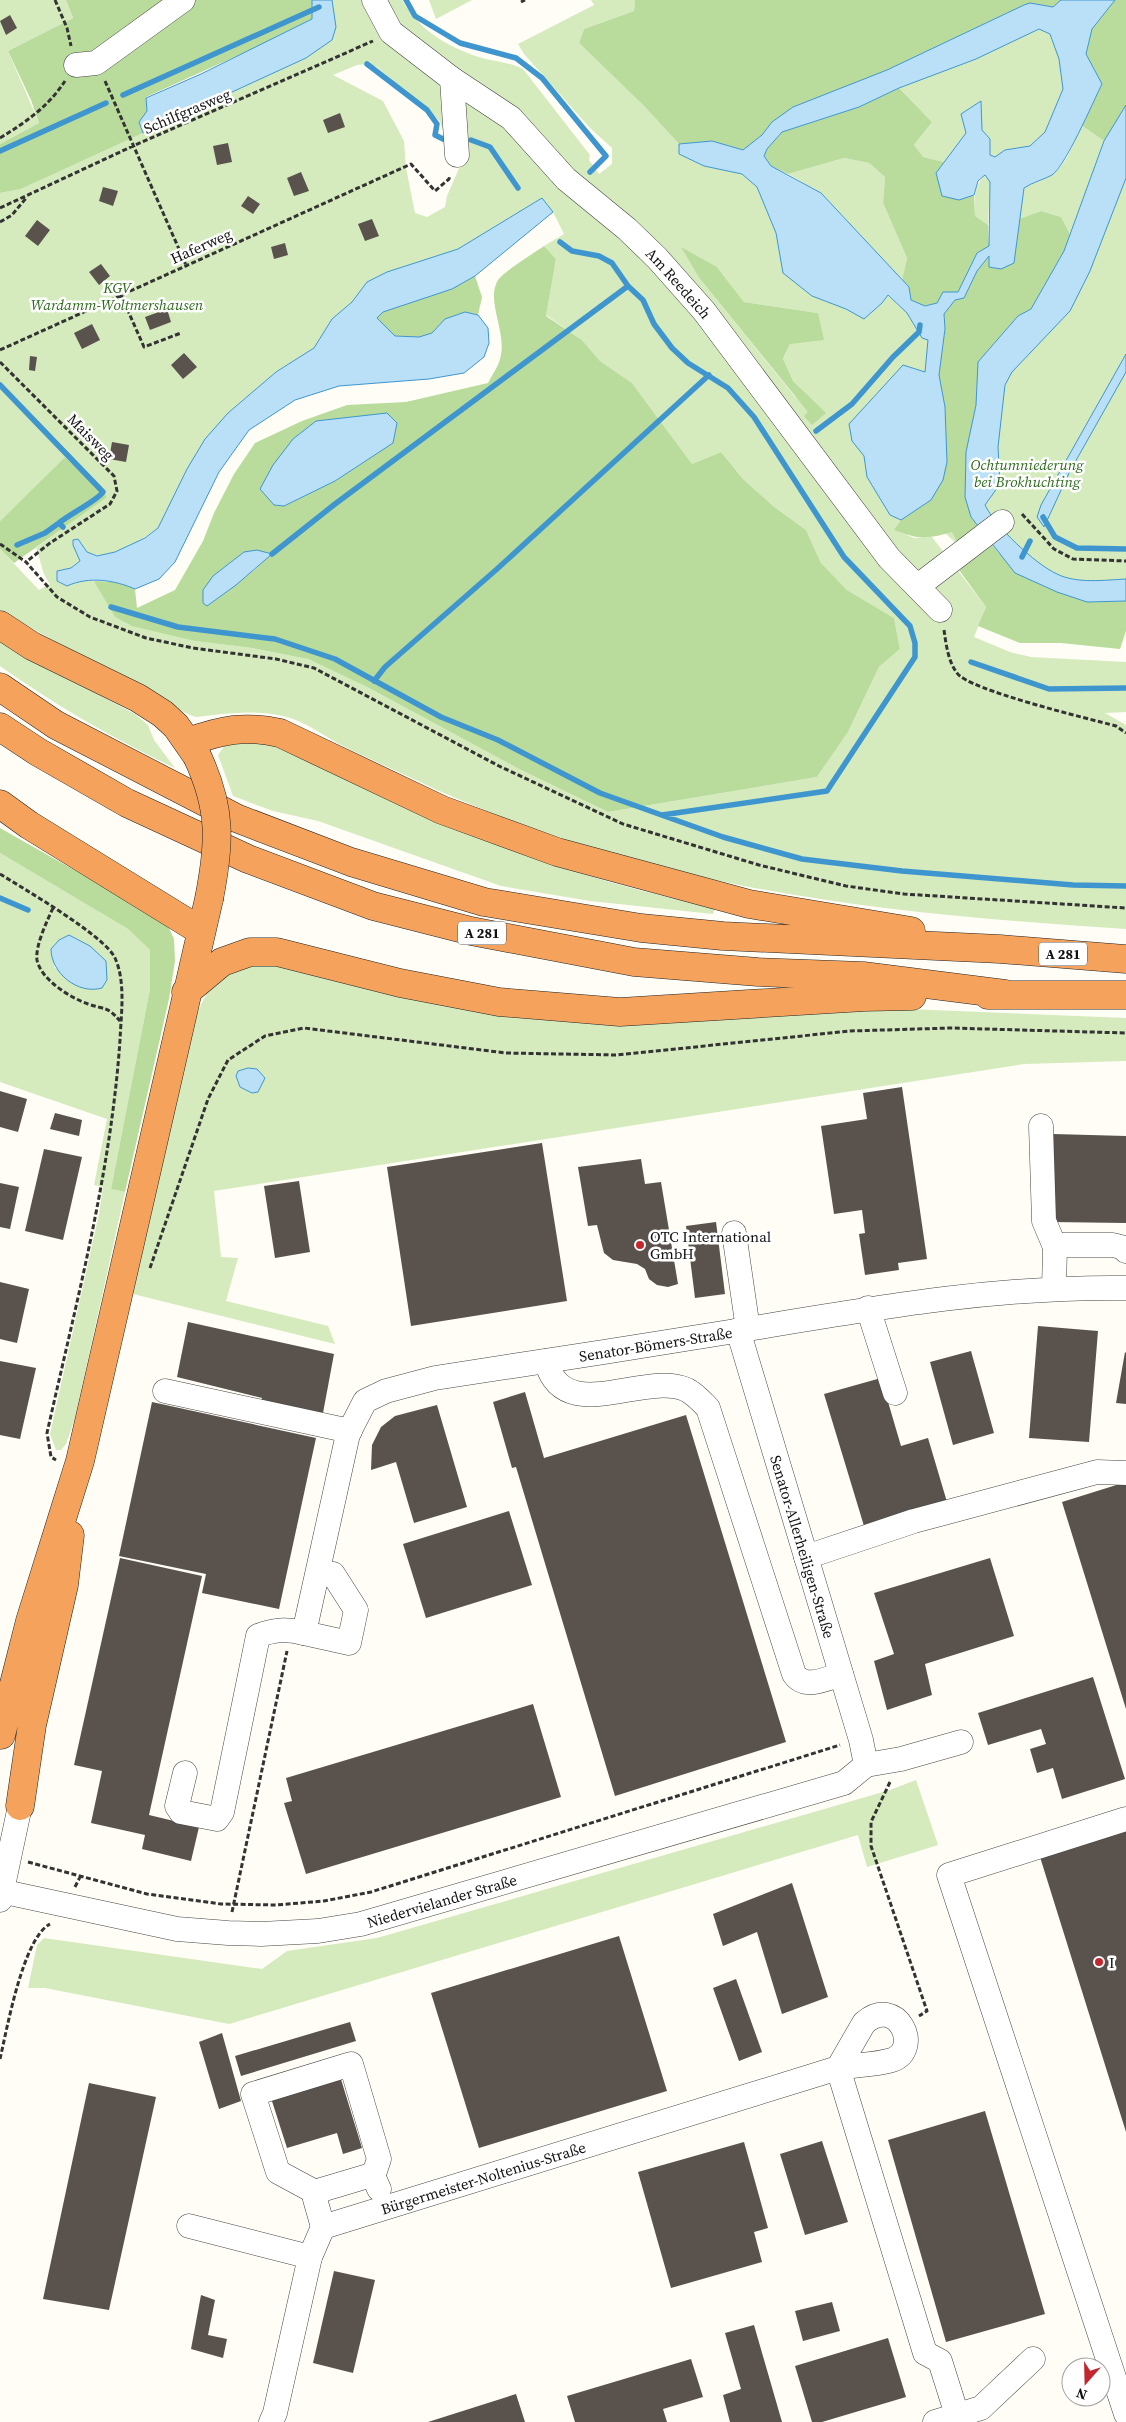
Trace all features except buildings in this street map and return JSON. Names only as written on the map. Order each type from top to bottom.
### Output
[{"type":"highway","points":[[0,625],[32,646],[138,698],[163,714],[192,749],[210,784],[216,813],[216,862],[209,899],[186,992],[78,1467],[30,1621],[1,1738]]},
{"type":"highway","name":"A 281","points":[[0,687],[56,725],[236,818],[351,862],[484,902],[641,928],[722,936],[1000,950],[1126,959]]},
{"type":"highway","name":"A 281","points":[[0,727],[38,752],[127,803],[248,859],[373,906],[471,931],[634,962],[758,972],[864,976],[1005,994],[1126,995]]},
{"type":"highway","points":[[192,749],[238,728],[260,728],[280,733],[442,810],[557,852],[749,904],[876,924],[1000,950]]},
{"type":"highway","points":[[0,804],[29,825],[201,932]]},
{"type":"highway","points":[[186,992],[222,962],[250,952],[277,952],[400,983],[499,1002],[620,1012],[864,997],[1005,994]]},
{"type":"highway","points":[[20,1806],[32,1725],[64,1585],[78,1467]]},
{"type":"street","points":[[86,64],[182,0]]},
{"type":"street","name":"Am Reedeich","points":[[374,0],[391,32],[452,78],[511,118],[566,179],[627,229],[657,258],[704,311],[889,558],[940,610]]},
{"type":"street","points":[[452,78],[457,155]]},
{"type":"street","points":[[918,586],[1002,522]]},
{"type":"street","points":[[1041,1126],[1044,1221],[1055,1247],[1054,1289]]},
{"type":"street","name":"Senator-Allerheiligen-Straße","points":[[734,1233],[743,1329],[806,1557],[861,1740],[866,1765]]},
{"type":"street","points":[[1055,1247],[1060,1245],[1113,1245],[1126,1250]]},
{"type":"street","name":"Senator-Bömers-Straße","points":[[304,1633],[350,1431],[365,1401],[386,1391],[435,1378],[868,1308],[986,1293],[1054,1289],[1126,1288]]},
{"type":"street","points":[[868,1308],[895,1393]]},
{"type":"street","points":[[546,1360],[550,1375],[565,1389],[596,1394],[649,1386],[668,1386],[686,1389],[708,1408],[794,1674],[798,1680],[807,1683],[841,1674]]},
{"type":"street","points":[[164,1391],[350,1431]]},
{"type":"street","points":[[806,1557],[914,1521],[1097,1472],[1126,1473]]},
{"type":"street","points":[[185,1773],[177,1806],[181,1812],[216,1820],[222,1812],[258,1636],[270,1630],[287,1630],[349,1643],[356,1610],[333,1574],[318,1571]]},
{"type":"street","points":[[866,1765],[901,1759],[961,1742]]},
{"type":"street","name":"Niedervielander Straße","points":[[1,1894],[68,1905],[177,1928],[261,1934],[318,1931],[361,1924],[844,1783],[866,1765]]},
{"type":"street","points":[[1,1894],[20,1806]]},
{"type":"street","points":[[1126,1819],[949,1875],[1126,2414]]},
{"type":"street","points":[[904,2028],[893,2017],[877,2015],[870,2018],[864,2023],[838,2068],[925,2352],[940,2361],[946,2419],[981,2408],[1033,2359]]},
{"type":"street","name":"Bürgermeister-Noltenius-Straße","points":[[323,2227],[838,2068],[893,2060],[904,2048],[906,2041],[904,2028]]},
{"type":"street","points":[[317,2194],[278,2172],[253,2094],[351,2064],[379,2159],[372,2177],[386,2208]]},
{"type":"street","points":[[271,2422],[276,2413],[310,2257],[323,2227],[315,2199],[317,2194],[321,2190],[368,2176],[372,2177]]},
{"type":"street","points":[[189,2226],[310,2257]]},
{"type":"path","points":[[55,0],[86,64],[133,146],[186,265]]},
{"type":"path","name":"Schilfgrasweg","points":[[0,222],[12,215],[27,196],[133,146],[314,68],[391,32]]},
{"type":"path","points":[[0,138],[30,120],[86,64]]},
{"type":"path","name":"Haferweg","points":[[0,350],[410,164],[435,191],[449,179],[457,155]]},
{"type":"path","points":[[0,208],[27,196]]},
{"type":"path","points":[[121,295],[144,347],[180,333]]},
{"type":"path","name":"Maisweg","points":[[0,362],[114,476],[117,491],[110,504],[50,543],[26,562]]},
{"type":"path","points":[[1002,522],[1018,509],[1054,549],[1073,559],[1126,561]]},
{"type":"path","points":[[0,544],[26,562],[57,597],[90,617],[146,638],[193,648],[276,659],[314,668],[499,766],[624,824],[657,835],[759,865],[846,886],[904,894],[1126,908]]},
{"type":"path","points":[[940,610],[948,651],[957,675],[979,687],[1116,726],[1126,733]]},
{"type":"path","points":[[0,874],[98,938],[114,956],[120,974],[121,1022],[117,1088],[109,1146],[47,1433],[51,1457],[78,1467]]},
{"type":"path","points":[[53,908],[42,935],[38,960],[48,978],[68,996],[88,1004],[110,1009],[121,1022]]},
{"type":"path","points":[[156,1248],[208,1099],[228,1060],[265,1036],[304,1028],[506,1053],[617,1055],[850,1031],[952,1028],[1126,1033]]},
{"type":"path","points":[[228,1933],[288,1648],[304,1633]]},
{"type":"path","points":[[9,1857],[147,1894],[233,1905],[276,1905],[324,1901],[371,1892],[832,1747],[861,1740]]},
{"type":"path","points":[[901,1759],[871,1822],[871,1846],[926,2011],[904,2028]]},
{"type":"path","points":[[0,2059],[13,2000],[33,1944],[44,1927],[58,1920],[68,1905],[81,1875]]},
{"type":"green space","points":[[0,0],[66,0],[73,18],[8,51],[39,123],[0,144]]},
{"type":"green space","points":[[66,0],[312,0],[312,19],[261,45],[146,97],[147,111],[139,122],[143,133],[21,189],[0,193],[0,144],[39,123],[31,100],[8,51],[73,18]]},
{"type":"green space","points":[[332,0],[402,0],[409,11],[427,30],[449,45],[473,55],[523,69],[590,155],[589,160],[599,174],[612,164],[612,148],[590,128],[524,54],[518,44],[594,5],[591,0],[635,0],[634,11],[584,29],[579,43],[645,107],[679,144],[679,154],[704,166],[742,174],[757,187],[776,233],[783,273],[864,318],[882,303],[887,295],[907,313],[914,325],[1017,367],[1126,163],[1126,596],[1019,600],[865,461],[890,514],[901,520],[895,530],[914,538],[932,537],[986,607],[974,637],[1010,652],[1031,657],[1126,662],[1126,712],[1105,713],[1126,725],[1126,929],[936,914],[810,898],[747,887],[623,857],[545,832],[468,803],[359,754],[294,719],[253,712],[196,717],[190,715],[153,691],[57,642],[0,610],[0,549],[39,590],[50,584],[36,548],[106,497],[65,457],[0,521],[0,193],[21,189],[306,58],[316,50]],"holes":[[[367,64],[377,67],[440,121],[443,131],[442,142],[463,144],[460,166],[447,196],[445,207],[427,217],[415,213],[406,168],[404,141],[383,101],[333,75],[357,65]],[[542,198],[553,212],[564,234],[544,246],[556,259],[546,315],[582,340],[600,361],[632,383],[692,464],[721,452],[743,479],[773,506],[806,530],[821,563],[847,590],[894,618],[900,649],[879,667],[848,732],[817,777],[608,812],[519,769],[367,687],[308,659],[252,648],[195,641],[115,617],[95,581],[83,580],[67,586],[57,581],[57,571],[71,568],[80,561],[73,545],[78,540],[87,552],[95,555],[104,555],[124,549],[158,528],[228,413],[276,372],[314,348],[332,319],[352,302],[367,282],[458,249]],[[717,267],[744,302],[818,313],[790,344],[783,360],[793,381],[804,392],[796,398],[700,279]]]},
{"type":"green space","points":[[429,0],[472,0],[436,19]]},
{"type":"green space","points":[[635,0],[1061,0],[1053,7],[1030,3],[1024,5],[887,70],[793,107],[772,122],[762,135],[743,150],[712,141],[679,144],[645,107],[579,43],[584,29],[634,11]]},
{"type":"green space","points":[[1115,0],[1126,0],[1126,105],[1104,141],[1081,125],[1102,84],[1086,54],[1092,29]]},
{"type":"green space","points":[[1039,29],[1050,34],[1059,59],[1063,89],[1045,132],[1030,146],[1005,150],[995,158],[989,155],[990,139],[982,130],[981,101],[961,114],[966,133],[944,162],[922,157],[914,145],[932,122],[899,88],[976,59]]},
{"type":"green space","points":[[899,88],[932,122],[914,145],[923,157],[944,162],[936,173],[959,200],[974,195],[975,216],[988,225],[989,246],[977,253],[958,292],[937,303],[925,306],[911,300],[909,287],[902,280],[907,258],[883,203],[885,177],[869,163],[844,158],[788,174],[771,166],[764,156],[767,149],[782,132],[859,107]]},
{"type":"green space","points":[[1081,125],[1104,141],[1070,234],[1061,217],[1041,211],[1019,219],[1024,188],[1047,178],[1063,164]]},
{"type":"green space","points":[[844,158],[869,163],[885,177],[883,203],[907,258],[902,280],[821,193],[788,174]]},
{"type":"green space","points":[[986,175],[990,182],[988,225],[975,216],[976,189]]},
{"type":"green space","points":[[1041,211],[1061,217],[1070,234],[1064,251],[1031,309],[1018,316],[978,362],[976,405],[966,452],[971,517],[998,553],[1057,592],[1087,602],[1126,601],[1126,631],[1120,649],[1061,643],[1020,643],[978,626],[986,607],[959,570],[968,562],[952,532],[936,536],[917,537],[894,530],[901,520],[931,500],[945,407],[939,375],[945,329],[944,314],[955,300],[964,298],[977,271],[989,255],[1014,263],[1019,219]]},
{"type":"green space","points":[[544,246],[556,259],[546,316],[582,340],[600,361],[632,383],[692,464],[721,452],[743,479],[773,506],[806,530],[821,563],[847,590],[894,618],[900,649],[879,667],[848,732],[817,777],[608,812],[519,769],[367,687],[308,659],[252,648],[195,641],[132,626],[115,617],[95,583],[95,581],[118,582],[135,589],[137,608],[175,590],[203,541],[214,513],[234,474],[255,443],[302,421],[347,405],[406,402],[488,383],[499,362],[502,349],[494,298],[498,280]],"holes":[[[316,421],[397,423],[393,443],[335,481],[284,506],[274,505],[293,439]],[[244,552],[258,567],[207,606],[213,576]]]},
{"type":"green space","points":[[681,247],[717,267],[744,302],[818,313],[824,340],[790,344],[783,359],[793,381],[826,413],[812,425],[804,416],[808,412],[700,279]]},
{"type":"green space","points":[[475,276],[482,297],[478,315],[465,312],[445,319],[432,333],[419,338],[395,336],[377,318],[383,312],[452,289]]},
{"type":"green space","points":[[65,457],[107,497],[14,563],[0,549],[0,521]]},
{"type":"green space","points":[[0,642],[135,714],[148,725],[154,740],[175,768],[85,721],[0,666]]},
{"type":"green space","points":[[257,739],[321,764],[423,814],[530,857],[603,880],[715,908],[713,914],[590,901],[501,886],[318,821],[273,811],[233,796],[218,755],[228,741]]},
{"type":"green space","points":[[0,828],[159,918],[168,926],[174,939],[175,961],[169,999],[125,1192],[111,1189],[150,989],[150,950],[128,929],[0,853]]},
{"type":"green space","points":[[0,853],[128,929],[150,950],[150,989],[111,1189],[125,1192],[75,1418],[66,1444],[61,1450],[56,1450],[50,1434],[99,1214],[103,1187],[94,1185],[107,1119],[0,1082]],"holes":[[[59,940],[64,975],[54,967]]]},
{"type":"green space","points":[[252,963],[278,964],[581,1021],[683,1022],[785,1013],[908,1009],[1126,1018],[1126,1061],[1024,1064],[214,1191],[221,1257],[238,1258],[226,1301],[328,1326],[335,1344],[133,1294],[191,1029],[206,995],[212,987],[227,975]]},
{"type":"green space","points":[[916,1780],[938,1845],[867,1867],[858,1835],[229,2024],[45,1988],[28,1988],[37,1945],[44,1938],[262,1969],[287,1951],[377,1938],[890,1790]]},
{"type":"water","points":[[312,0],[332,0],[336,27],[332,40],[306,58],[143,133],[139,122],[147,111],[146,98],[201,74],[312,19]]},
{"type":"water","points":[[1061,0],[1115,0],[1092,29],[1086,54],[1102,84],[1086,119],[1058,170],[1052,175],[1024,188],[1014,263],[1001,269],[989,267],[989,256],[977,271],[964,298],[955,300],[944,314],[945,329],[939,375],[945,407],[947,462],[943,480],[931,500],[901,520],[890,515],[867,477],[864,456],[852,441],[849,424],[903,365],[925,372],[928,340],[922,338],[907,313],[888,295],[864,319],[846,309],[812,296],[783,273],[776,233],[757,187],[742,174],[704,166],[679,154],[679,144],[712,141],[743,150],[762,135],[772,122],[793,107],[887,70],[1024,5],[1030,3],[1053,7]],"holes":[[[1039,29],[1050,34],[1059,59],[1063,89],[1045,132],[1030,146],[1005,150],[995,157],[990,155],[990,139],[982,130],[981,101],[961,114],[966,133],[936,173],[942,196],[959,200],[974,195],[978,181],[985,175],[990,182],[989,246],[977,253],[958,292],[943,292],[937,303],[925,306],[911,300],[909,287],[821,193],[771,166],[764,156],[767,149],[782,132],[859,107],[899,88],[976,59]]]},
{"type":"water","points":[[1126,105],[1126,178],[1090,271],[1070,311],[1012,372],[1005,385],[998,447],[1000,484],[985,505],[997,523],[1016,544],[1038,562],[1057,574],[1082,580],[1126,579],[1126,601],[1087,602],[1057,592],[1015,573],[971,517],[965,497],[966,452],[976,405],[978,362],[1018,316],[1031,309],[1064,251],[1104,141]]},
{"type":"water","points":[[542,198],[553,212],[475,276],[452,289],[383,312],[377,318],[395,336],[419,337],[432,333],[445,319],[465,312],[478,315],[488,328],[489,343],[484,357],[464,373],[429,379],[339,386],[295,400],[249,430],[219,472],[175,562],[159,579],[135,589],[119,583],[101,580],[84,581],[67,586],[57,581],[57,571],[71,568],[80,561],[73,545],[73,540],[78,539],[87,552],[97,556],[115,552],[145,538],[158,528],[187,469],[205,439],[228,413],[276,372],[314,348],[332,319],[352,302],[367,282],[387,272],[458,249]]},
{"type":"water","points":[[1126,354],[1126,372],[1070,471],[1044,527],[1037,517],[1041,505]]},
{"type":"water","points":[[387,413],[397,423],[393,443],[335,481],[284,506],[274,505],[260,489],[273,465],[293,439],[316,421]]},
{"type":"water","points":[[257,550],[272,554],[236,585],[207,606],[203,603],[203,590],[213,576],[244,552]]},
{"type":"water","points":[[69,935],[90,946],[106,961],[107,980],[102,988],[84,988],[75,985],[61,974],[56,966],[52,958],[51,949],[59,940]]},
{"type":"water","points":[[248,1068],[257,1069],[265,1078],[258,1092],[252,1093],[240,1087],[236,1076],[238,1071]]},
{"type":"waterway","points":[[406,0],[415,16],[460,43],[516,58],[542,78],[606,156],[590,172]]},
{"type":"waterway","points":[[123,95],[319,7]]},
{"type":"waterway","points":[[367,64],[427,110],[437,124],[435,135],[443,139]]},
{"type":"waterway","points":[[0,151],[106,103]]},
{"type":"waterway","points":[[471,140],[490,147],[518,188]]},
{"type":"waterway","points":[[560,242],[572,251],[599,256],[612,263],[628,286],[643,300],[654,324],[672,348],[688,363],[728,388],[754,417],[844,557],[910,626],[915,643],[915,657],[827,791],[662,815]]},
{"type":"waterway","points":[[272,554],[335,504],[628,286]]},
{"type":"waterway","points":[[816,431],[852,404],[893,357],[919,332],[920,325]]},
{"type":"waterway","points":[[374,681],[385,667],[497,569],[709,375]]},
{"type":"waterway","points":[[0,385],[103,492],[96,499],[59,523],[63,527]]},
{"type":"waterway","points":[[1043,517],[1055,537],[1077,548],[1126,549]]},
{"type":"waterway","points":[[17,545],[45,533],[59,523]]},
{"type":"waterway","points":[[1022,557],[1030,541]]},
{"type":"waterway","points":[[111,607],[178,627],[275,639],[335,659],[441,717],[498,740],[600,793],[723,837],[802,859],[902,871],[1073,885],[1126,886]]},
{"type":"waterway","points":[[971,662],[1049,689],[1126,688]]},
{"type":"waterway","points":[[0,898],[28,910]]},
{"type":"place","name":"OTC International GmbH","points":[[640,1245]]},
{"type":"place","name":"I","points":[[1099,1962]]},
{"type":"park label","name":"KGV Wardamm-Woltmershausen","points":[[117,296]]},
{"type":"park label","name":"Ochtumniederung bei Brokhuchting","points":[[1027,472]]}]
